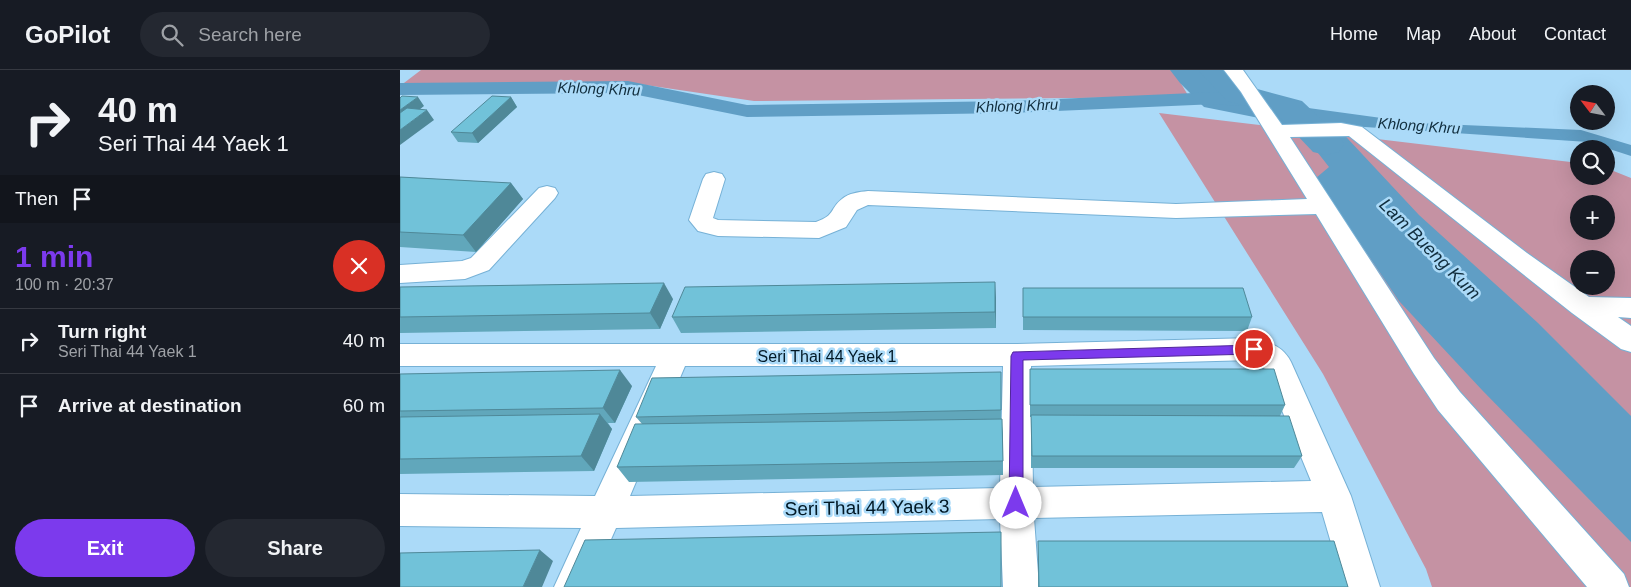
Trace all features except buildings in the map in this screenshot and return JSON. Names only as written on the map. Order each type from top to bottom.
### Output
[{"type":"street","points":[[1233,70],[1279,129],[1322,206],[1424,366],[1449,401],[1611,587]]},
{"type":"street","points":[[1279,129],[1341,129],[1355,131],[1580,306],[1631,341]]},
{"type":"street","points":[[714,179],[702,220],[706,225],[718,228],[819,230],[838,222],[848,205],[856,200],[868,198],[1176,211],[1322,206]]},
{"type":"street","points":[[400,274],[465,270],[480,264],[547,193]]},
{"type":"street","points":[[1580,306],[1631,308]]},
{"type":"street","name":"Seri Thai 44 Yaek 1","points":[[400,355],[1017,356],[1254,349],[1266,353],[1277,362],[1334,496]]},
{"type":"street","points":[[572,587],[675,356]]},
{"type":"street","points":[[1017,356],[1016,503],[1021,587]]},
{"type":"street","points":[[1334,496],[1362,587]]},
{"type":"street","name":"Seri Thai 44 Yaek 3","points":[[400,510],[604,512],[1334,496]]},
{"type":"shaded area","points":[[421,70],[1173,70],[1189,97],[754,101],[632,83],[400,86]]},
{"type":"shaded area","points":[[1159,113],[1570,162],[1570,185],[1615,185],[1615,172],[1631,178],[1631,587],[1432,587],[1426,569],[1323,374]]},
{"type":"water","points":[[1170,70],[1221,70],[1265,102],[1418,123],[1581,130],[1614,140],[1570,141],[1335,125],[1419,215],[1538,323],[1631,416],[1631,542],[1482,390],[1399,301],[1316,178],[1329,167],[1300,130],[1259,118],[1204,107]]},
{"type":"water","points":[[1615,140],[1631,145],[1631,156],[1615,151]]},
{"type":"waterway","name":"Lam Bueng Kum","points":[[1214,70],[1239,94],[1290,108],[1326,144]]},
{"type":"waterway","name":"Khlong Khru","points":[[400,89],[628,87],[747,111],[1012,107],[1217,98],[1236,100]]},
{"type":"route","points":[[1016,503],[1017,356],[1254,349]]}]
